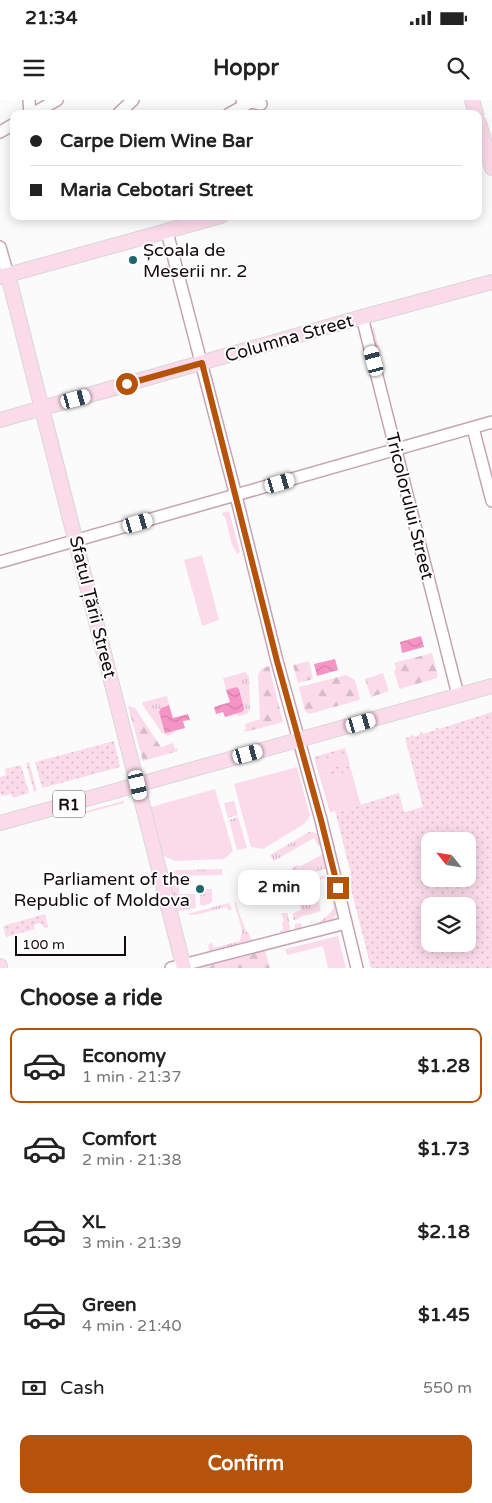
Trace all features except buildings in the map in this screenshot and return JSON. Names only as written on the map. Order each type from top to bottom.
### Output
[{"type":"main road","points":[[485,145],[492,168]]},
{"type":"main road","points":[[4,276],[208,220]]},
{"type":"main road","name":"Sfatul Țării Street","points":[[4,276],[43,408],[138,785],[179,967]]},
{"type":"main road","name":"Columna Street","points":[[0,420],[492,282]]},
{"type":"main road","name":"R1","points":[[0,824],[492,686]]},
{"type":"street","points":[[38,110],[57,100]]},
{"type":"street","points":[[122,110],[133,100]]},
{"type":"street","points":[[239,110],[254,104]]},
{"type":"street","points":[[167,232],[277,661],[321,820],[357,968]]},
{"type":"street","name":"Sfatul Țării Street","points":[[0,248],[4,276]]},
{"type":"street","name":"Tricolorului Street","points":[[362,317],[458,695]]},
{"type":"street","points":[[0,562],[492,422]]},
{"type":"street","points":[[473,428],[492,501]]},
{"type":"street","points":[[179,967],[346,923]]},
{"type":"green space","points":[[374,328],[381,357],[377,354],[371,330]]},
{"type":"green space","points":[[121,392],[121,395],[55,413],[55,410]]},
{"type":"green space","points":[[53,418],[81,529],[78,531],[51,419]]},
{"type":"green space","points":[[229,511],[240,552],[237,554],[232,545],[225,517],[222,515],[222,513]]},
{"type":"green space","points":[[202,555],[219,620],[202,626],[184,560]]},
{"type":"green space","points":[[432,653],[437,678],[400,689],[394,671],[396,668],[394,663]]},
{"type":"green space","points":[[309,661],[313,679],[298,683],[293,665]]},
{"type":"green space","points":[[269,666],[283,722],[245,732],[245,724],[260,719],[258,675],[261,669]]},
{"type":"green space","points":[[245,672],[249,676],[250,708],[246,714],[238,716],[236,714],[242,712],[236,687],[226,690],[223,678]]},
{"type":"green space","points":[[383,673],[389,691],[371,697],[365,679]]},
{"type":"green space","points":[[346,675],[355,680],[359,700],[309,714],[305,711],[299,687]]},
{"type":"green space","points":[[167,696],[169,705],[161,708],[166,733],[176,732],[168,736],[162,733],[142,704],[143,702]]},
{"type":"green space","points":[[128,706],[135,708],[161,747],[173,743],[178,751],[143,761]]},
{"type":"green space","points":[[492,712],[492,968],[371,968],[346,876],[351,874],[335,811],[330,812],[314,757],[345,748],[360,805],[399,793],[404,812],[423,807],[405,738],[412,735],[416,737],[422,732],[423,734]]},
{"type":"green space","points":[[114,741],[120,767],[42,788],[35,762]]},
{"type":"green space","points":[[347,753],[350,765],[341,768],[336,766],[333,756]]},
{"type":"green space","points":[[332,757],[335,766],[331,771],[319,774],[316,761]]},
{"type":"green space","points":[[29,762],[37,791],[34,792],[26,763]]},
{"type":"green space","points":[[21,765],[29,793],[13,798],[11,794],[2,796],[0,793],[0,777],[6,775],[5,769]]},
{"type":"green space","points":[[297,767],[310,816],[304,824],[263,849],[251,847],[234,784]]},
{"type":"green space","points":[[351,770],[361,806],[330,812],[320,777],[332,774],[335,777]]},
{"type":"green space","points":[[215,789],[233,851],[224,859],[175,861],[164,856],[151,807]]},
{"type":"green space","points":[[124,801],[124,803],[68,818],[67,816]]},
{"type":"green space","points":[[234,801],[238,815],[228,818],[224,803]]},
{"type":"green space","points":[[238,817],[247,848],[237,850],[229,820]]},
{"type":"green space","points":[[309,832],[320,835],[325,844],[320,847],[314,838],[274,861],[270,855]]},
{"type":"green space","points":[[325,847],[328,867],[298,877],[294,876],[292,868],[297,865],[299,867],[323,854],[321,850]]},
{"type":"green space","points":[[222,869],[222,875],[179,876],[179,894],[195,894],[196,906],[195,908],[176,911],[167,875],[177,870]]},
{"type":"green space","points":[[329,875],[338,912],[331,922],[294,932],[295,924],[301,923],[302,929],[312,925],[324,919],[334,908],[326,878],[291,889],[292,892],[289,891],[289,886]]},
{"type":"green space","points":[[205,889],[212,889],[212,902],[202,906],[200,904],[200,894],[205,894]]},
{"type":"green space","points":[[317,894],[321,911],[293,920],[293,913],[301,910],[298,900],[292,901],[290,898],[294,896],[298,898]]},
{"type":"green space","points":[[160,899],[176,956],[173,958],[158,900]]},
{"type":"green space","points":[[234,902],[236,902],[246,932],[248,932],[255,944],[210,955],[208,945],[212,942],[214,948],[240,941],[242,930]]},
{"type":"green space","points":[[229,903],[232,909],[229,911],[227,907],[195,915],[187,914]]},
{"type":"green space","points":[[281,913],[288,914],[290,928],[288,933],[281,938],[280,931],[283,930],[282,922],[284,921]]},
{"type":"green space","points":[[45,914],[48,927],[45,928],[40,923],[34,925],[35,929],[6,937],[3,926]]},
{"type":"green space","points":[[338,936],[346,968],[328,968],[323,946],[287,955],[285,949]]},
{"type":"green space","points":[[264,947],[270,968],[191,968]]},
{"type":"water","points":[[421,636],[424,647],[402,653],[400,642]]},
{"type":"water","points":[[335,659],[338,670],[317,676],[314,664]]},
{"type":"water","points":[[236,687],[239,689],[244,709],[242,712],[225,717],[223,712],[216,714],[214,707],[230,702],[226,690]]},
{"type":"water","points":[[169,705],[173,718],[188,714],[190,720],[183,721],[185,728],[165,733],[159,712],[161,708]]},
{"type":"place","name":"Școala de Meserii nr. 2","points":[[133,260]]},
{"type":"place","name":"Parliament of the Republic of Moldova","points":[[200,889]]},
{"type":"route","points":[[127,384],[202,363],[277,661],[338,888]]}]
